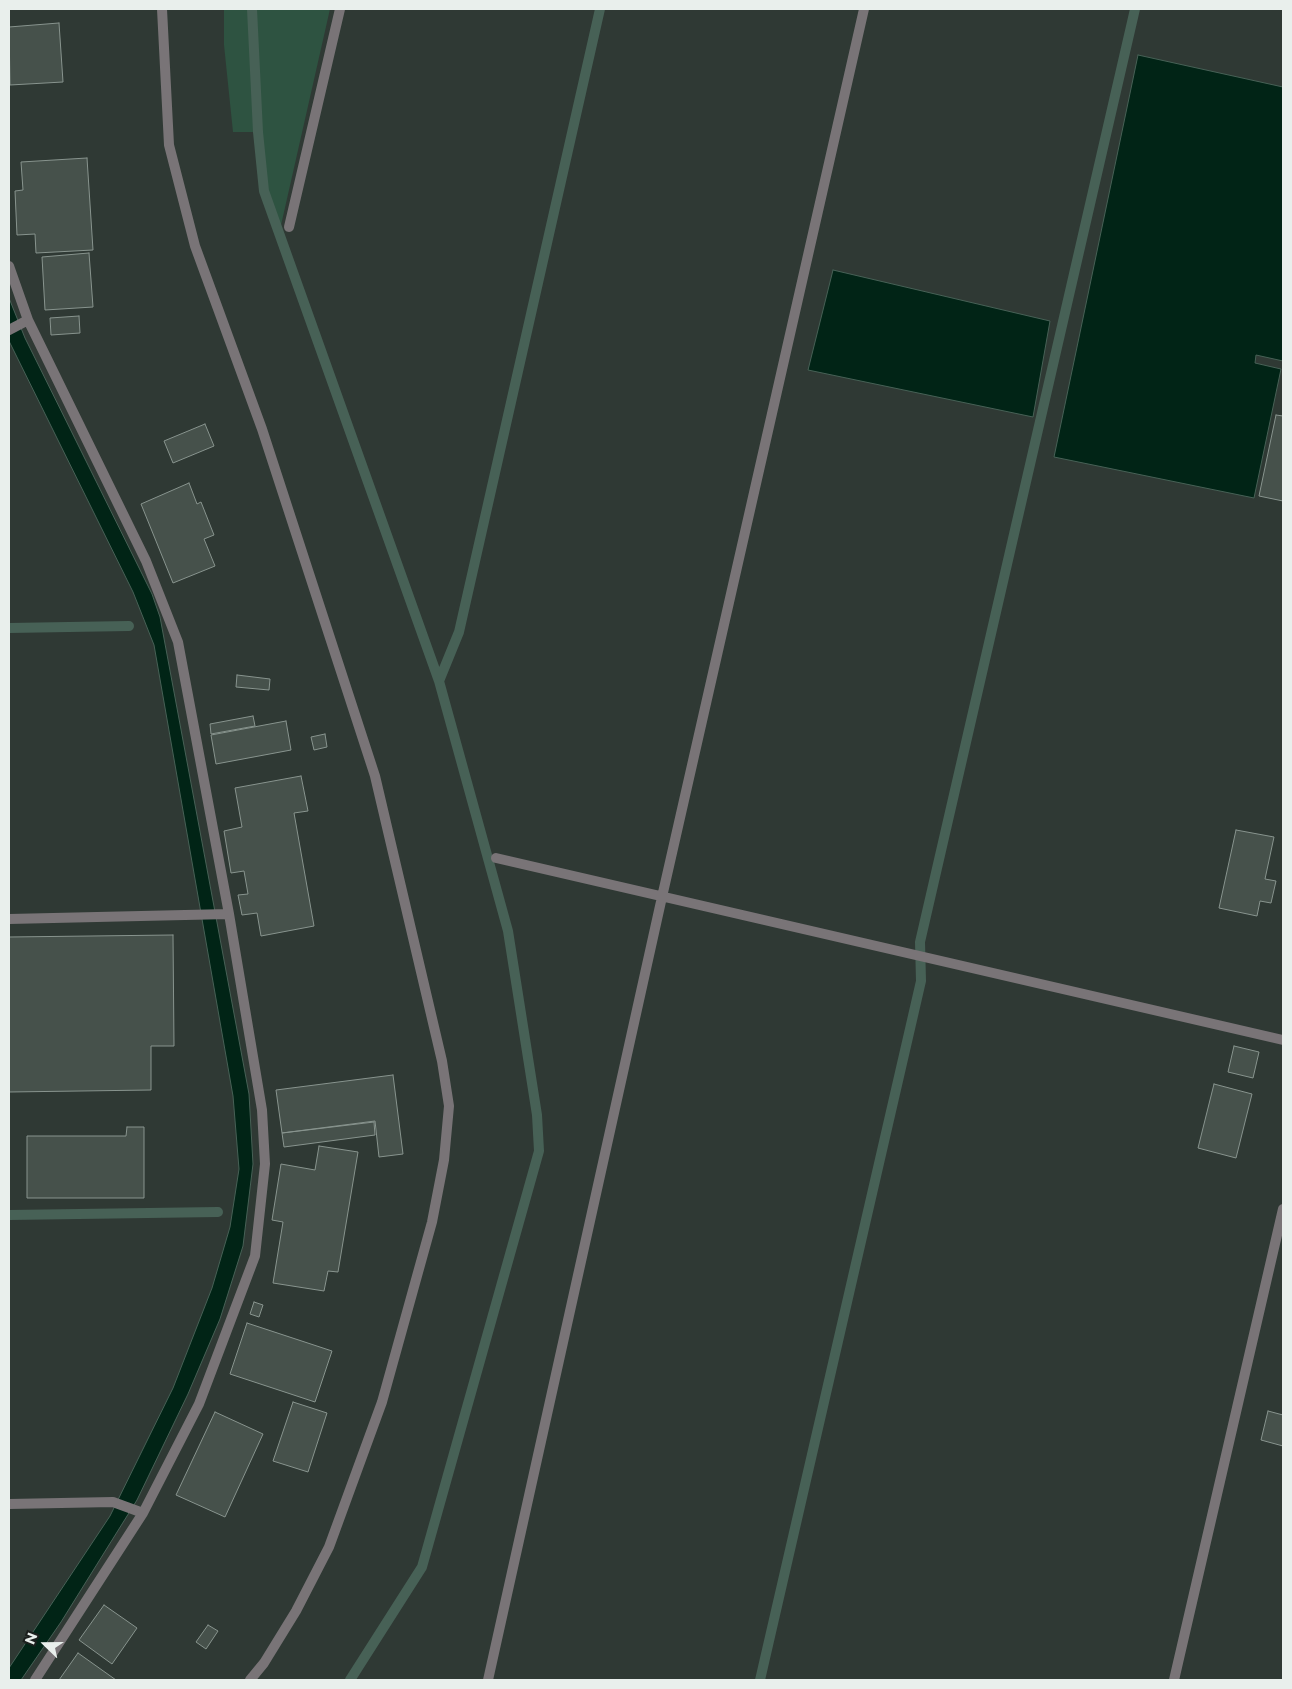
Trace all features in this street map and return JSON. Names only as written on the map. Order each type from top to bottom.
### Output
[{"type":"street","points":[[162,9],[169,145],[195,246],[262,429],[374,776],[442,1060],[448,1106],[444,1160],[432,1222],[382,1402],[329,1547],[296,1611],[264,1663],[250,1680]]},
{"type":"street","points":[[290,227],[340,9]]},
{"type":"street","points":[[488,1680],[662,897],[864,9]]},
{"type":"street","points":[[9,266],[25,322],[146,560],[178,642],[224,914],[262,1110],[264,1164],[254,1256],[200,1404],[138,1512],[35,1680]]},
{"type":"street","points":[[9,330],[25,322]]},
{"type":"street","points":[[496,858],[1283,1040]]},
{"type":"street","points":[[9,918],[224,914]]},
{"type":"street","points":[[1174,1680],[1283,1209]]},
{"type":"street","points":[[9,1504],[114,1502],[138,1512]]},
{"type":"shaded area","points":[[224,9],[330,9],[279,234],[264,191],[258,132],[233,132],[224,45]]},
{"type":"shaded area","points":[[1138,55],[1283,87],[1283,361],[1256,355],[1255,363],[1281,369],[1254,498],[1054,457]]},
{"type":"shaded area","points":[[833,270],[1050,321],[1033,417],[808,370]]},
{"type":"shaded area","points":[[9,298],[25,338],[152,594],[160,617],[249,1094],[253,1164],[243,1246],[220,1319],[188,1394],[137,1500],[61,1622],[21,1680],[9,1680],[9,1668],[110,1516],[173,1388],[212,1288],[230,1227],[239,1169],[233,1096],[154,645],[133,592],[9,341]]},
{"type":"building","points":[[59,23],[63,82],[10,85],[9,27]]},
{"type":"building","points":[[87,158],[93,250],[36,253],[35,234],[17,235],[15,191],[23,190],[21,162]]},
{"type":"building","points":[[89,253],[93,307],[45,310],[42,257]]},
{"type":"building","points":[[79,316],[80,333],[51,335],[50,318]]},
{"type":"building","points":[[1276,415],[1283,416],[1283,501],[1259,496]]},
{"type":"building","points":[[205,424],[214,446],[173,463],[164,441]]},
{"type":"building","points":[[189,483],[197,504],[201,502],[214,535],[204,539],[215,566],[173,583],[141,504]]},
{"type":"building","points":[[237,675],[270,679],[269,690],[236,687]]},
{"type":"building","points":[[253,716],[255,726],[211,734],[210,724]]},
{"type":"building","points":[[286,721],[291,750],[216,764],[211,735]]},
{"type":"building","points":[[325,734],[327,747],[314,750],[311,737]]},
{"type":"building","points":[[301,776],[308,811],[294,813],[314,926],[261,936],[257,913],[242,915],[238,895],[248,894],[244,871],[231,873],[224,831],[242,827],[235,788]]},
{"type":"building","points":[[1236,830],[1274,837],[1265,879],[1276,881],[1271,903],[1260,901],[1257,916],[1219,908]]},
{"type":"building","points":[[173,935],[174,1046],[151,1046],[151,1090],[9,1092],[9,937]]},
{"type":"building","points":[[1234,1046],[1259,1052],[1253,1078],[1228,1072]]},
{"type":"building","points":[[393,1075],[403,1154],[379,1157],[375,1121],[282,1133],[276,1090]]},
{"type":"building","points":[[1214,1084],[1252,1094],[1236,1158],[1198,1148]]},
{"type":"building","points":[[374,1122],[375,1135],[284,1147],[282,1133]]},
{"type":"building","points":[[127,1127],[144,1127],[144,1198],[27,1198],[27,1136],[126,1136]]},
{"type":"building","points":[[319,1146],[358,1152],[338,1272],[328,1271],[324,1291],[273,1283],[283,1222],[272,1220],[281,1164],[315,1170]]},
{"type":"building","points":[[254,1302],[263,1305],[259,1317],[250,1314]]},
{"type":"building","points":[[247,1323],[332,1351],[315,1402],[230,1374]]},
{"type":"building","points":[[293,1402],[327,1413],[308,1472],[273,1461]]},
{"type":"building","points":[[1268,1411],[1283,1415],[1283,1446],[1261,1440]]},
{"type":"building","points":[[215,1412],[263,1434],[225,1517],[176,1495]]},
{"type":"building","points":[[104,1605],[137,1628],[112,1664],[79,1640]]},
{"type":"building","points":[[208,1625],[218,1631],[206,1649],[196,1642]]},
{"type":"building","points":[[78,1653],[116,1680],[59,1680]]},
{"type":"waterway","points":[[252,9],[258,132],[264,191],[439,681],[508,931],[537,1115],[539,1151],[422,1567],[350,1680]]},
{"type":"waterway","points":[[439,681],[459,632],[600,9]]},
{"type":"waterway","points":[[760,1680],[921,981],[920,942],[1135,9]]},
{"type":"waterway","points":[[9,628],[129,626]]},
{"type":"waterway","points":[[9,1215],[218,1212]]}]
